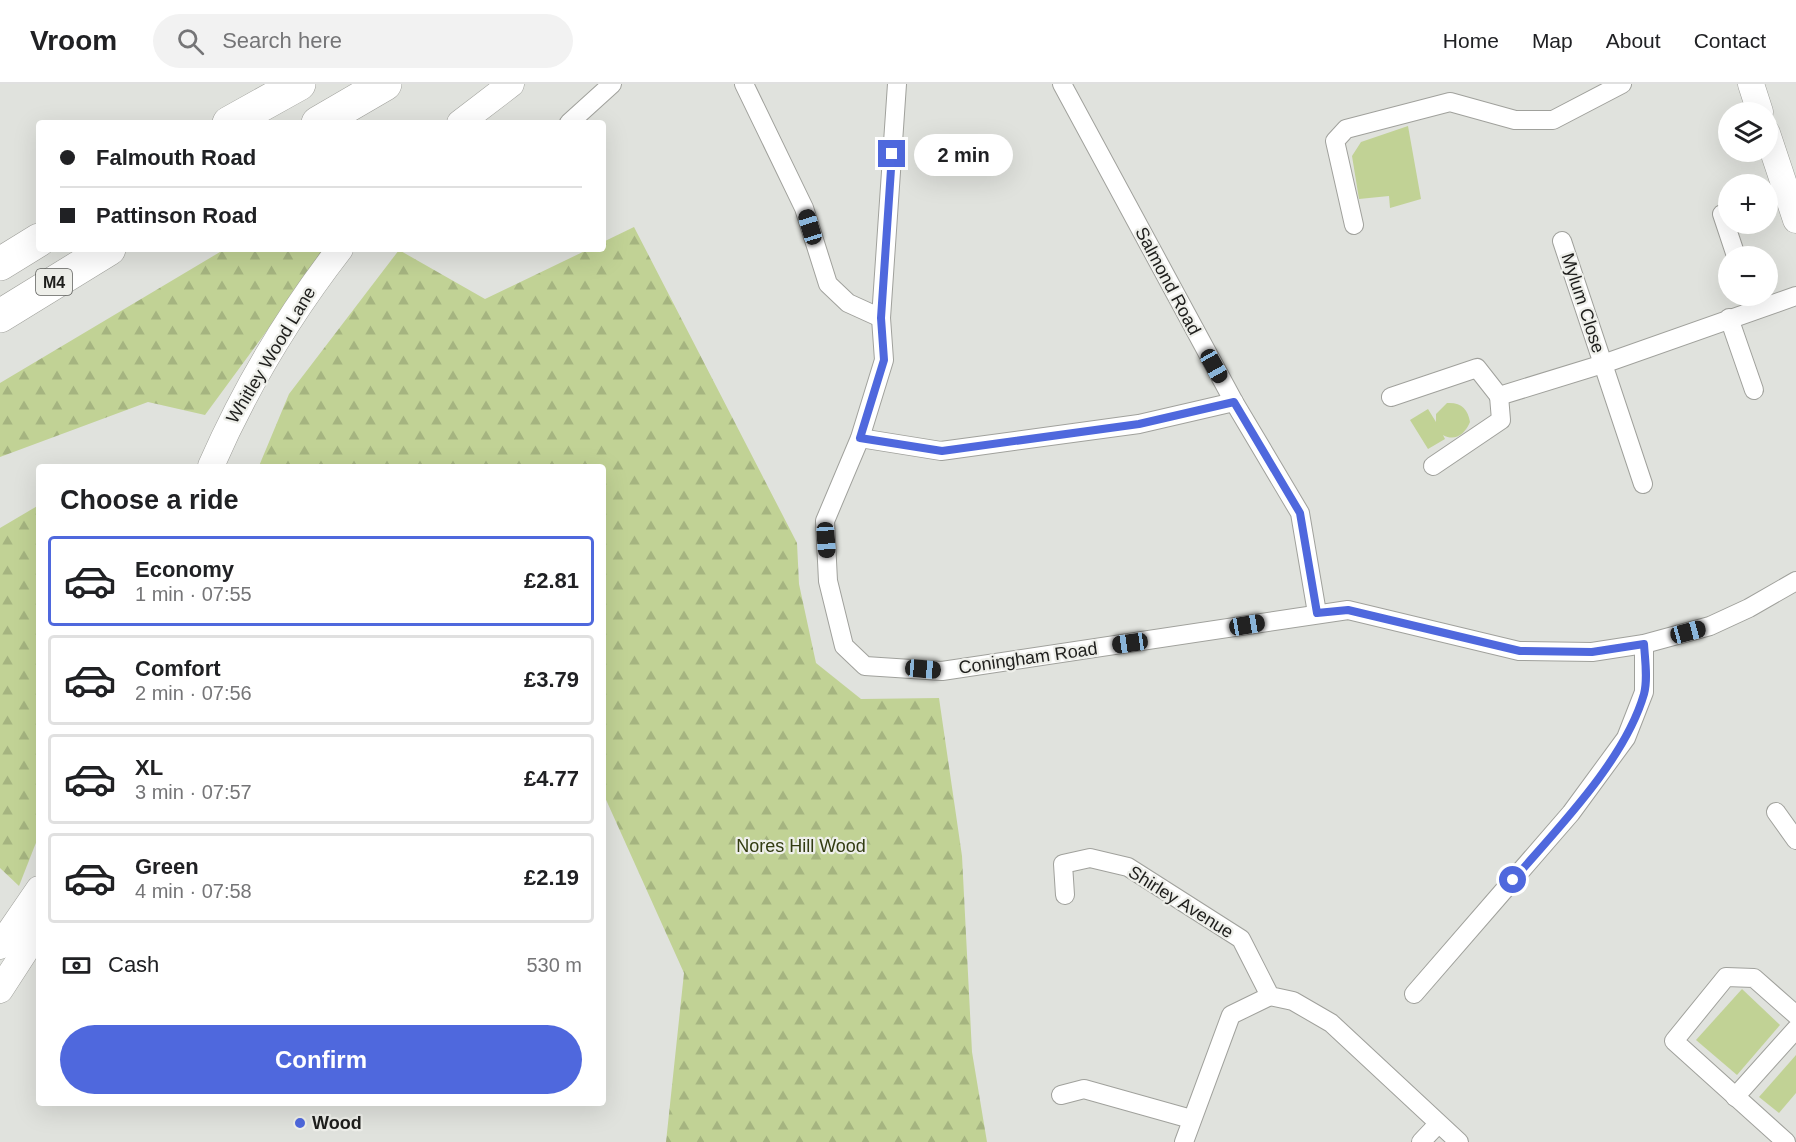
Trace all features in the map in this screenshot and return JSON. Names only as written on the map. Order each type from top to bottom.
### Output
[{"type":"highway","points":[[234,120],[299,84]]},
{"type":"highway","points":[[323,120],[385,84]]},
{"type":"highway","name":"M4","points":[[0,264],[36,242]]},
{"type":"highway","name":"M4","points":[[0,316],[104,252]]},
{"type":"main road","points":[[464,120],[511,84]]},
{"type":"main road","points":[[1751,84],[1757,102]]},
{"type":"main road","points":[[1777,162],[1796,220]]},
{"type":"main road","name":"Whitley Wood Lane","points":[[212,464],[226,432],[270,350],[313,284],[338,252]]},
{"type":"main road","points":[[0,946],[36,893]]},
{"type":"main road","points":[[0,990],[24,953],[36,927]]},
{"type":"street","points":[[572,120],[612,84]]},
{"type":"street","points":[[744,84],[804,208],[828,284],[848,303],[881,318]]},
{"type":"street","name":"Coningham Road","points":[[897,84],[881,318],[884,360],[860,438],[825,521],[828,581],[844,646],[865,666],[942,671],[1348,610],[1520,651],[1592,652],[1644,644],[1710,626],[1749,608],[1796,581]]},
{"type":"street","name":"Salmond Road","points":[[1062,84],[1234,402],[1300,513],[1317,613]]},
{"type":"street","points":[[1354,225],[1335,141],[1346,129],[1450,102],[1515,120],[1553,120],[1622,84]]},
{"type":"street","name":"Mylum Close","points":[[1562,241],[1643,484]]},
{"type":"street","name":"Mylum Close","points":[[1778,299],[1796,296]]},
{"type":"street","name":"Mylum Close","points":[[1499,396],[1603,364],[1683,335],[1729,318],[1747,306]]},
{"type":"street","points":[[1729,318],[1754,390]]},
{"type":"street","points":[[1391,397],[1477,368],[1499,396],[1501,420],[1432,466]]},
{"type":"street","points":[[860,438],[942,451],[1139,424],[1234,402]]},
{"type":"street","points":[[1414,994],[1571,813],[1626,738],[1644,692],[1644,644]]},
{"type":"street","points":[[1776,812],[1796,840]]},
{"type":"street","name":"Shirley Avenue","points":[[1065,895],[1063,864],[1090,858],[1128,867],[1240,939],[1270,996]]},
{"type":"street","points":[[1786,1142],[1674,1041],[1726,977],[1754,978],[1796,1015]]},
{"type":"street","points":[[1184,1142],[1231,1015],[1270,996],[1293,1001],[1331,1023],[1459,1142]]},
{"type":"street","points":[[1735,1097],[1796,1029]]},
{"type":"street","points":[[1061,1095],[1084,1089],[1191,1119]]},
{"type":"street","points":[[1421,1142],[1438,1124]]},
{"type":"green space","points":[[1408,126],[1421,199],[1390,208],[1389,196],[1359,199],[1352,156],[1361,142]]},
{"type":"green space","name":"Nores Hill Wood","points":[[634,227],[797,543],[799,584],[816,663],[861,699],[939,698],[962,856],[972,1052],[987,1142],[666,1142],[684,973],[606,800],[606,464],[260,464],[289,394],[397,252],[403,252],[485,299],[583,252],[606,252],[606,241]]},
{"type":"green space","points":[[220,252],[325,252],[205,415],[148,402],[0,457],[0,383]]},
{"type":"green space","points":[[1447,403],[1463,407],[1468,413],[1470,422],[1459,436],[1452,438],[1443,435],[1445,439],[1428,449],[1410,420],[1428,409],[1436,422],[1436,414]]},
{"type":"green space","points":[[36,507],[36,843],[19,886],[0,868],[0,528]]},
{"type":"green space","points":[[1742,989],[1780,1025],[1737,1075],[1696,1040]]},
{"type":"green space","points":[[1796,1055],[1796,1093],[1779,1113],[1759,1097]]},
{"type":"place","name":"Wood","points":[[300,1123]]},
{"type":"route","points":[[892,154],[881,318],[884,360],[860,438],[942,451],[1139,424],[1234,402],[1300,513],[1317,613],[1348,610],[1520,651],[1592,652],[1644,644],[1646,669],[1644,692],[1626,738],[1571,813],[1513,880]]}]
